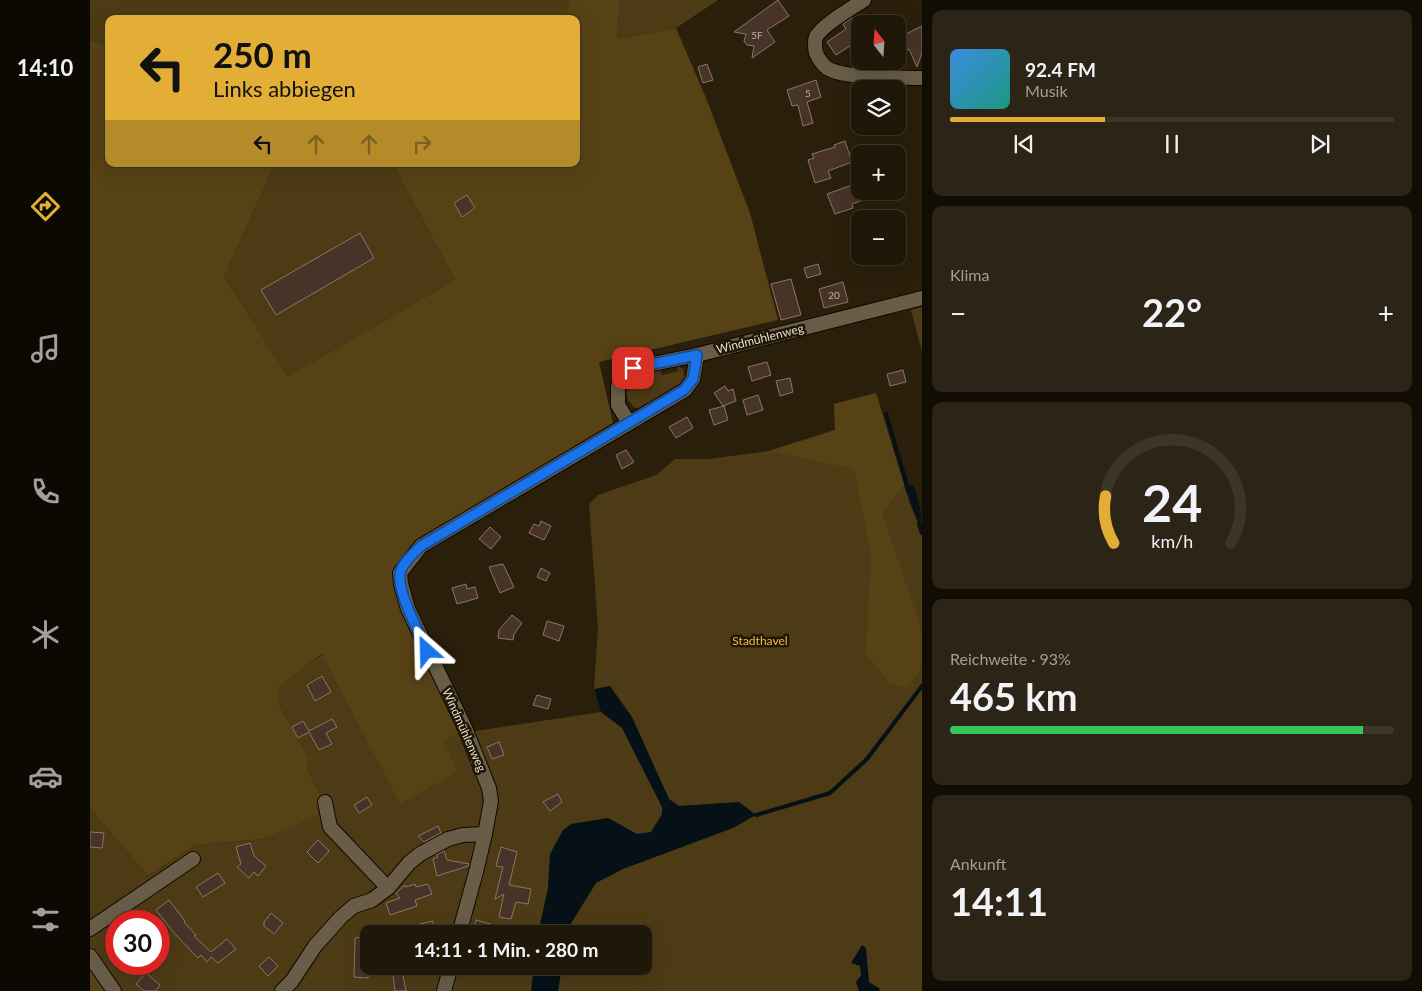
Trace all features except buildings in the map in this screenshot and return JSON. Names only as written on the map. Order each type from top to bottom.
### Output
[{"type":"street","points":[[864,0],[838,18],[816,38],[814,46],[821,62],[828,68],[845,74],[922,78]]},
{"type":"street","name":"Windmühlenweg","points":[[462,925],[485,834],[491,801],[489,788],[465,728],[408,609],[400,573],[421,546],[684,390],[693,379],[697,355],[922,298]]},
{"type":"street","points":[[629,423],[618,405],[618,386],[622,375],[633,368],[697,355]]},
{"type":"street","points":[[325,802],[330,827],[388,888]]},
{"type":"street","points":[[282,991],[292,981],[315,946],[341,917],[354,906],[372,900],[388,888],[409,863],[434,845],[448,838],[485,834]]},
{"type":"street","points":[[90,929],[193,859]]},
{"type":"street","points":[[90,956],[114,991]]},
{"type":"street","points":[[444,991],[448,975]]},
{"type":"green space","points":[[90,0],[569,0],[566,15],[105,15],[105,45],[90,41]]},
{"type":"green space","points":[[620,0],[718,0],[676,28],[617,39]]},
{"type":"green space","points":[[274,167],[395,167],[455,280],[288,376],[224,277]]},
{"type":"green space","points":[[922,307],[922,352],[911,310]]},
{"type":"green space","points":[[677,366],[683,369],[685,380],[682,384],[644,407],[635,408],[630,403],[627,391],[628,385],[634,378],[644,373],[660,370],[662,375],[678,371]]},
{"type":"green space","name":"Stadthavel","points":[[876,393],[910,504],[922,533],[922,991],[107,991],[90,964],[90,809],[148,876],[195,845],[263,839],[321,798],[307,768],[309,759],[279,704],[277,687],[323,654],[400,803],[458,772],[443,740],[461,733],[601,712],[594,689],[598,628],[589,504],[598,495],[656,475],[675,459],[708,459],[769,451],[835,430],[834,404]]},
{"type":"shaded area","points":[[569,0],[620,0],[617,39],[676,28],[706,98],[750,213],[778,320],[599,362],[613,423],[415,545],[400,561],[393,572],[394,585],[461,733],[444,740],[458,772],[400,804],[322,654],[278,687],[279,704],[309,759],[307,768],[321,798],[318,815],[263,839],[195,845],[148,876],[90,809],[90,41],[105,45],[105,167],[274,167],[224,277],[288,376],[455,280],[395,167],[580,167],[580,15],[566,15]]},
{"type":"shaded area","points":[[876,393],[904,485],[882,513],[922,631],[922,668],[907,688],[890,684],[866,653],[871,554],[854,469],[769,451],[835,430],[834,404]]},
{"type":"shaded area","points":[[904,485],[914,485],[921,513],[920,527]]},
{"type":"shaded area","points":[[610,686],[632,717],[669,799],[679,806],[739,802],[756,815],[733,828],[623,869],[596,883],[570,925],[540,925],[548,888],[550,854],[563,830],[571,824],[608,818],[637,834],[651,832],[662,814],[662,807],[622,728],[601,712],[594,689]]},
{"type":"shaded area","points":[[862,945],[866,948],[869,982],[880,989],[879,991],[859,991],[856,982],[861,975],[860,966],[851,963]]},
{"type":"shaded area","points":[[90,964],[107,991],[90,991]]},
{"type":"shaded area","points":[[533,975],[561,975],[558,991],[531,991]]},
{"type":"waterway","points":[[886,414],[908,489]]},
{"type":"waterway","points":[[919,524],[922,533]]},
{"type":"waterway","points":[[756,815],[830,793],[867,759],[922,686]]},
{"type":"route","points":[[427,651],[408,609],[401,584],[400,573],[406,563],[421,546],[684,390],[693,379],[697,355],[633,368]]}]
